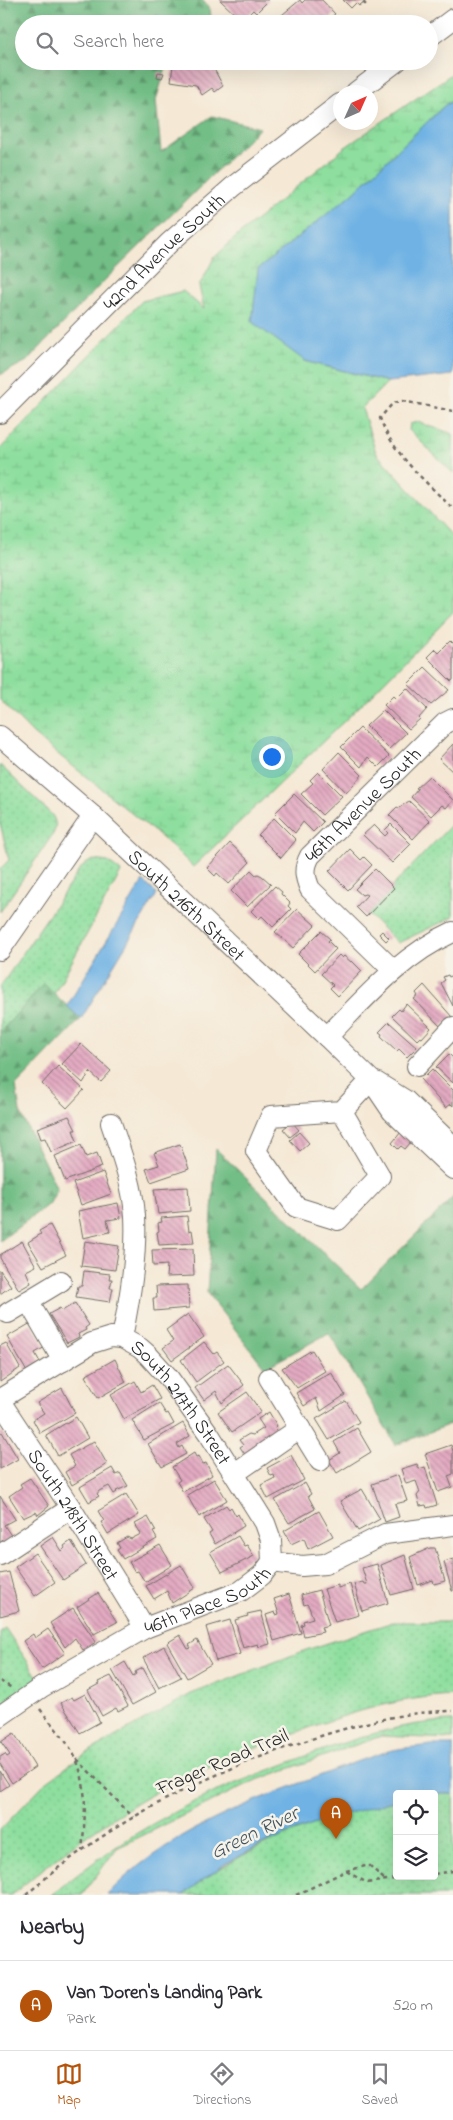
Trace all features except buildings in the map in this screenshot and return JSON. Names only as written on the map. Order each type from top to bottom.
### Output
[{"type":"street","points":[[438,30],[453,19]]},
{"type":"street","points":[[365,85],[385,70]]},
{"type":"street","name":"42nd Avenue South","points":[[0,413],[176,236],[234,186],[333,109]]},
{"type":"street","name":"46th Avenue South","points":[[393,970],[310,889],[304,876],[306,864],[310,856],[445,723],[453,719]]},
{"type":"street","name":"South 216th Street","points":[[0,736],[93,816],[327,1037],[371,1080],[392,1112],[453,1170]]},
{"type":"street","points":[[0,950],[93,816]]},
{"type":"street","points":[[327,1037],[393,970],[438,939],[453,932]]},
{"type":"street","points":[[417,1066],[453,1027]]},
{"type":"street","points":[[342,1111],[380,1176],[338,1220],[296,1207],[256,1151],[270,1116],[342,1111],[371,1080]]},
{"type":"street","name":"South 216th Street","points":[[371,1080],[405,1100],[453,1146]]},
{"type":"street","name":"South 217th Street","points":[[112,1123],[130,1186],[135,1215],[133,1277],[122,1338],[140,1348],[168,1377],[235,1473],[265,1523],[271,1540],[272,1562]]},
{"type":"street","points":[[8,1313],[61,1281]]},
{"type":"street","points":[[28,1301],[62,1361]]},
{"type":"street","points":[[0,1400],[92,1343],[111,1337],[122,1338]]},
{"type":"street","points":[[269,1378],[320,1461]]},
{"type":"street","name":"South 218th Street","points":[[0,1400],[71,1508],[145,1628]]},
{"type":"street","points":[[235,1473],[300,1428]]},
{"type":"street","points":[[0,1555],[71,1508]]},
{"type":"street","name":"46th Place South","points":[[0,1716],[100,1653],[145,1628],[241,1592],[262,1575],[272,1562],[302,1566],[325,1564],[385,1534],[453,1525]]},
{"type":"path","points":[[363,2],[365,4],[369,0]]},
{"type":"path","points":[[453,411],[402,401],[393,403],[380,418],[385,434],[396,449],[453,509]]},
{"type":"path","points":[[0,1681],[28,1697],[40,1708],[76,1757],[133,1817]]},
{"type":"path","name":"Frager Road Trail","points":[[26,1895],[82,1850],[133,1817],[183,1790],[234,1768],[298,1743],[373,1720],[428,1711],[453,1711]]},
{"type":"path","points":[[76,1757],[82,1777],[86,1806],[82,1850]]},
{"type":"path","points":[[296,1895],[346,1871],[370,1865],[385,1880]]},
{"type":"path","points":[[346,1871],[366,1882],[393,1879]]},
{"type":"path","points":[[438,1873],[453,1871]]},
{"type":"green space","points":[[0,0],[202,0],[210,9],[211,15],[15,15],[15,70],[165,70],[156,100],[161,152],[212,116],[260,128],[104,281],[27,361],[0,375]]},
{"type":"green space","points":[[453,73],[453,101],[445,105],[352,194],[305,361],[388,382],[362,408],[376,453],[453,538],[453,612],[366,700],[193,867],[171,845],[33,734],[0,700],[0,449],[142,301],[183,291],[204,309],[199,286],[214,258],[237,236],[344,148],[370,130],[378,130],[378,125]]},
{"type":"green space","points":[[418,422],[453,434],[453,473],[409,430],[410,424]]},
{"type":"green space","points":[[0,765],[51,814],[55,821],[55,826],[53,834],[0,912],[0,869],[9,860],[0,823]]},
{"type":"green space","points":[[453,823],[453,917],[398,943],[367,913]]},
{"type":"green space","points":[[94,860],[108,862],[121,872],[54,994],[44,984],[0,1032],[0,987],[80,869]]},
{"type":"green space","points":[[44,984],[81,1019],[16,1086],[20,1112],[57,1189],[50,1203],[0,1241],[0,1032]]},
{"type":"green space","points":[[216,1149],[361,1289],[453,1197],[453,1423],[396,1445],[329,1333],[265,1368],[207,1293]]},
{"type":"green space","points":[[393,1622],[453,1622],[453,1695],[391,1703],[371,1708],[292,1734],[209,1767],[172,1784],[123,1811],[77,1843],[12,1895],[0,1895],[0,1830],[46,1782],[86,1753],[191,1694],[306,1650]]},
{"type":"green space","points":[[5,1628],[39,1679],[0,1707],[0,1631]]},
{"type":"green space","points":[[453,1721],[453,1739],[381,1736],[254,1781],[117,1848],[82,1895],[51,1895],[93,1863],[136,1834],[184,1807],[218,1791],[306,1756],[378,1732],[415,1724]]},
{"type":"green space","points":[[438,1794],[453,1794],[453,1895],[183,1895],[217,1870],[272,1841],[371,1806],[393,1801],[393,1880],[438,1880]]},
{"type":"water","points":[[453,101],[453,375],[388,382],[305,361],[252,322],[258,269],[352,194],[445,105]]},
{"type":"water","points":[[143,881],[157,894],[81,1019],[67,1006]]},
{"type":"water","name":"Green River","points":[[431,1745],[453,1745],[453,1794],[438,1794],[438,1790],[393,1790],[393,1801],[292,1832],[259,1846],[225,1864],[183,1895],[107,1895],[128,1874],[152,1856],[203,1825],[286,1788],[373,1756],[398,1749]]},
{"type":"place","name":"Van Doren's Landing Park","points":[[336,1839]]}]
